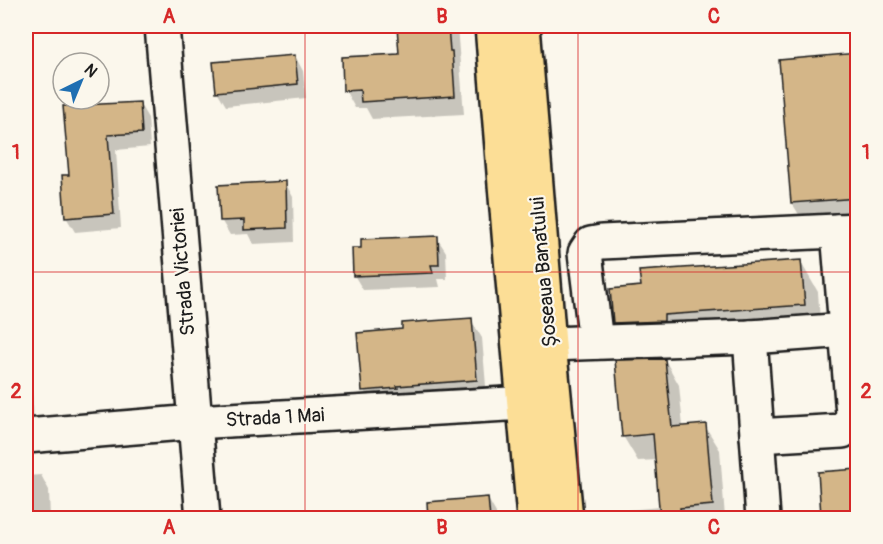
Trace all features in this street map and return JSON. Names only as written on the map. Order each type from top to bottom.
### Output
[{"type":"main road","name":"Șoseaua Banatului","points":[[492,26],[534,519]]},
{"type":"main road","name":"Șoseaua Banatului","points":[[523,26],[566,519]]},
{"type":"street","name":"Strada Victoriei","points":[[162,26],[203,519]]},
{"type":"street","points":[[596,342],[585,253],[591,244],[848,230],[847,330],[853,414],[850,423],[842,430],[757,436]]},
{"type":"street","points":[[549,344],[750,337],[847,330]]},
{"type":"street","points":[[750,337],[763,519]]},
{"type":"street","name":"Strada 1 Mai","points":[[26,436],[195,422],[524,403]]},
{"type":"building","points":[[397,26],[448,26],[455,96],[361,102],[360,90],[343,91],[342,57],[399,54]]},
{"type":"building","points":[[858,53],[858,198],[791,203],[779,60]]},
{"type":"building","points":[[295,55],[298,84],[216,92],[213,62]]},
{"type":"building","points":[[140,102],[142,133],[108,135],[114,214],[65,218],[62,175],[69,175],[63,111],[111,111],[111,104]]},
{"type":"building","points":[[286,181],[287,228],[244,230],[244,220],[220,221],[218,185]]},
{"type":"building","points":[[438,236],[439,265],[431,265],[433,273],[353,276],[352,248],[361,248],[361,239]]},
{"type":"building","points":[[801,260],[805,305],[664,315],[664,321],[613,323],[610,289],[641,286],[639,271]]},
{"type":"building","points":[[472,318],[477,380],[362,391],[357,333],[402,329],[402,323]]},
{"type":"building","points":[[665,359],[672,427],[706,424],[713,505],[680,508],[681,519],[660,519],[653,434],[622,437],[615,360]]},
{"type":"building","points":[[858,469],[858,512],[821,515],[818,472]]},
{"type":"building","points":[[488,497],[490,519],[428,519],[427,502]]}]
